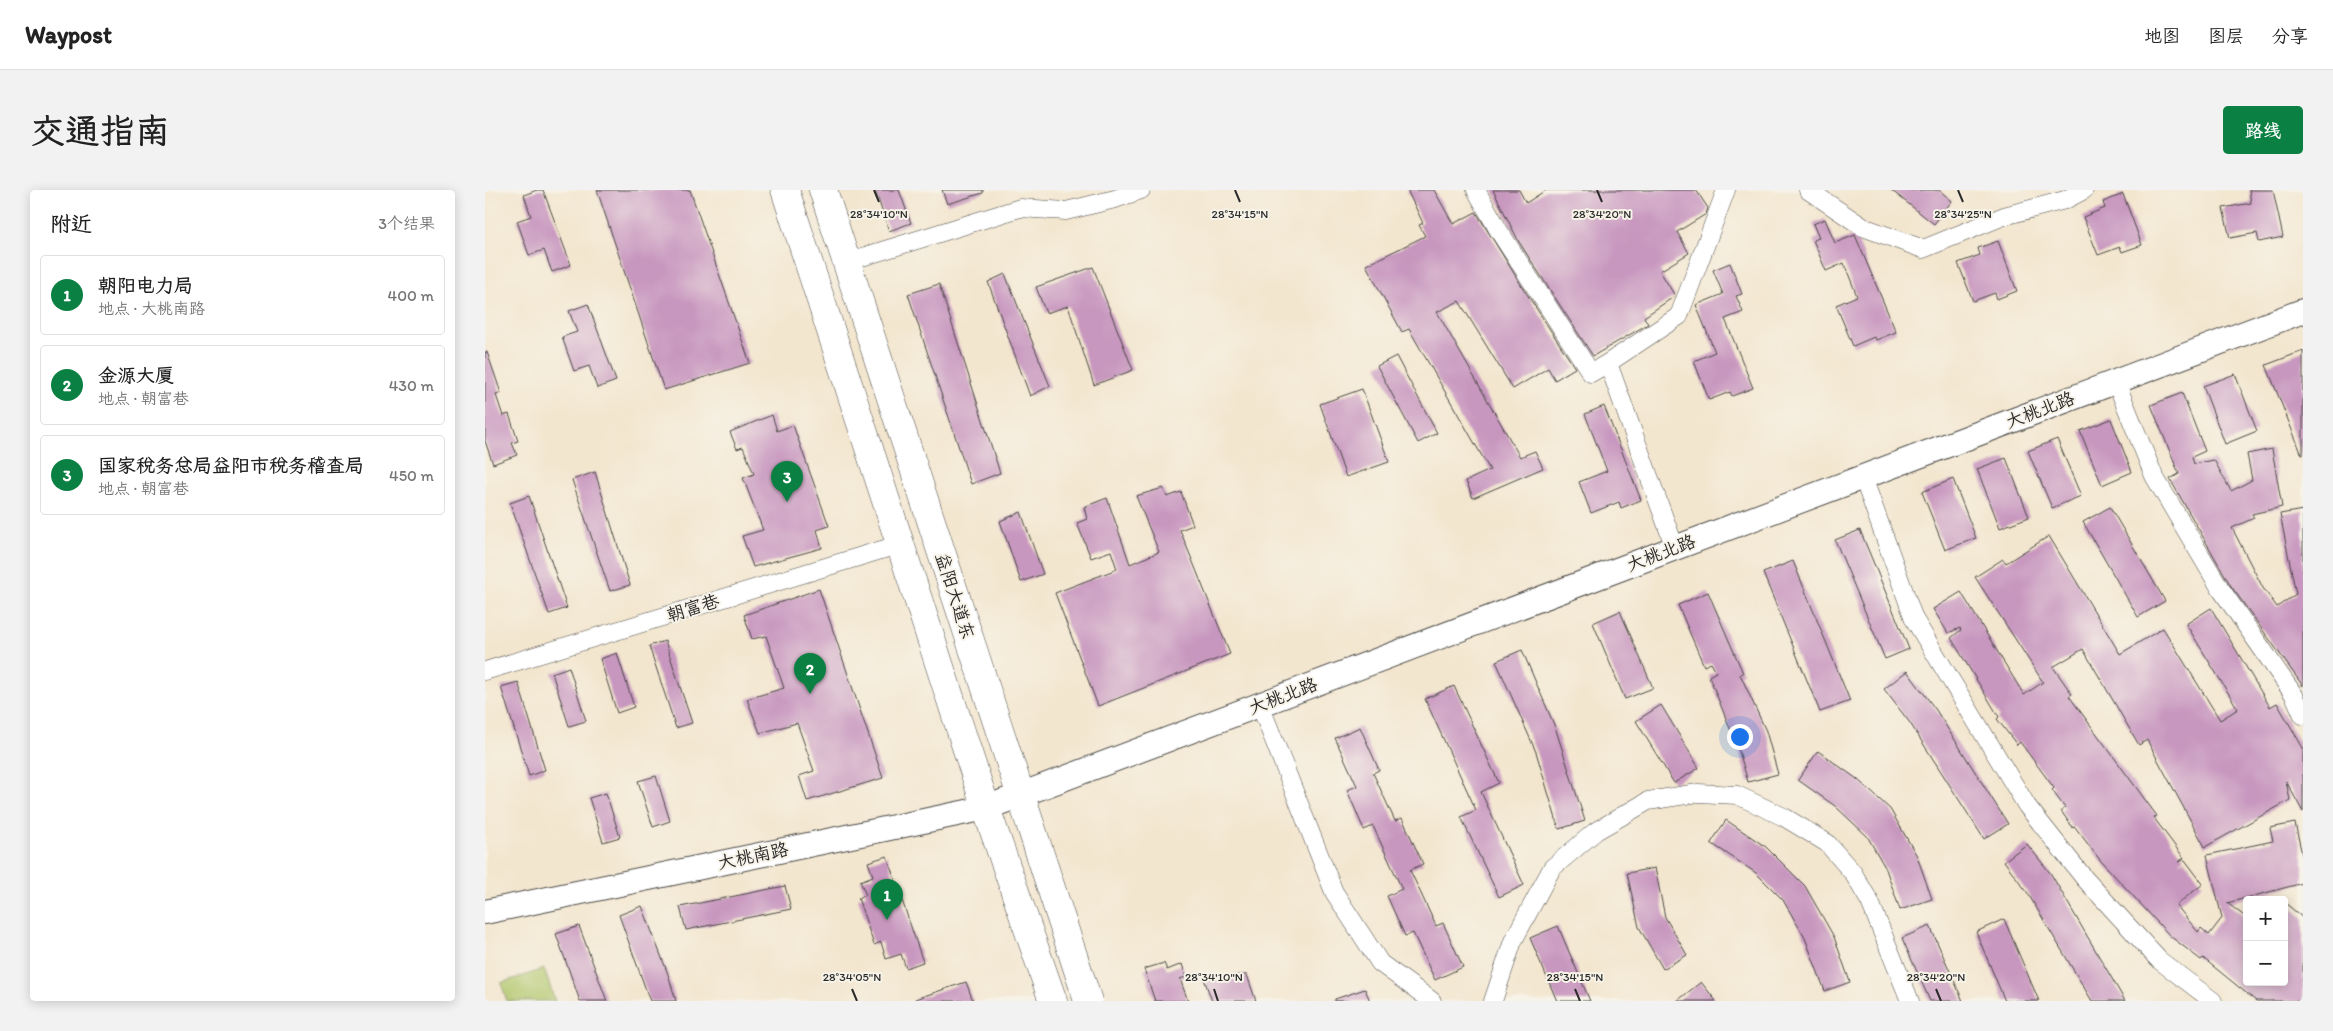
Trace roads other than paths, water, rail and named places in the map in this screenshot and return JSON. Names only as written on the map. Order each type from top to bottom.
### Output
[{"type":"main road","points":[[785,190],[986,808],[1053,1001]]},
{"type":"main road","name":"益阳大道东","points":[[823,190],[1088,1001]]},
{"type":"street","points":[[846,262],[1020,208],[1066,212],[1115,200],[1141,190]]},
{"type":"street","points":[[1476,190],[1499,231],[1591,373],[1679,316],[1726,190]]},
{"type":"street","points":[[1808,190],[1863,227],[1923,248],[2003,216],[2065,200],[2085,190]]},
{"type":"street","name":"大桃北路","points":[[1020,796],[2303,311]]},
{"type":"street","points":[[1608,363],[1675,548]]},
{"type":"street","points":[[2116,382],[2154,476],[2220,588],[2294,695],[2303,715]]},
{"type":"street","points":[[1863,477],[1914,619],[2027,806],[2085,879],[2159,960],[2213,1001]]},
{"type":"street","name":"朝富巷","points":[[485,671],[901,544]]},
{"type":"street","points":[[1260,705],[1333,892],[1381,963],[1432,1001]]},
{"type":"street","points":[[1493,1001],[1513,941],[1552,868],[1595,832],[1648,801],[1698,793],[1737,795],[1784,817],[1827,843],[1853,873],[1870,902],[1911,1001]]},
{"type":"street","name":"大桃南路","points":[[485,912],[986,808],[1020,796]]},
{"type":"place","name":"国家税务总局益阳市税务稽查局","points":[[787,502]]},
{"type":"place","name":"金源大厦","points":[[810,694]]},
{"type":"place","name":"朝阳电力局","points":[[887,920]]}]
